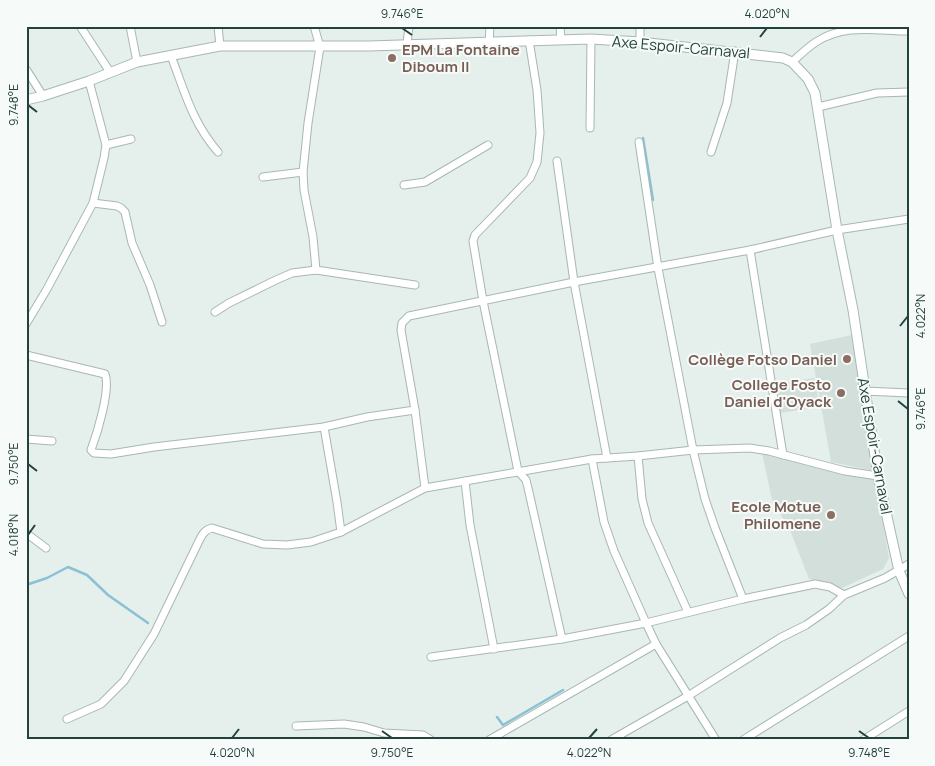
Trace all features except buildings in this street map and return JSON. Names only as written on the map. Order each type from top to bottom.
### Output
[{"type":"street","points":[[80,26],[110,72]]},
{"type":"street","points":[[130,26],[137,62]]},
{"type":"street","points":[[218,26],[220,46]]},
{"type":"street","points":[[314,26],[320,47],[308,123],[303,172],[316,270]]},
{"type":"street","points":[[407,44],[409,26]]},
{"type":"street","points":[[489,44],[490,26]]},
{"type":"street","points":[[560,26],[561,40]]},
{"type":"street","points":[[640,26],[640,42]]},
{"type":"street","points":[[792,62],[816,42],[832,34],[860,29],[908,30]]},
{"type":"street","points":[[590,128],[591,39]]},
{"type":"street","name":"Axe Espoir-Carnaval","points":[[26,100],[89,81],[137,62],[220,46],[320,47],[489,44],[529,40],[591,39],[735,51],[783,58],[792,62],[808,79],[816,93],[878,476],[899,571],[909,594]]},
{"type":"street","points":[[529,40],[538,90],[540,134],[537,162],[530,178],[475,236],[474,249],[518,471],[526,480],[562,638]]},
{"type":"street","points":[[711,152],[727,103],[735,51]]},
{"type":"street","points":[[171,56],[183,85],[188,105],[198,126],[218,152]]},
{"type":"street","points":[[26,69],[43,96]]},
{"type":"street","points":[[26,324],[93,203],[106,145],[89,81]]},
{"type":"street","points":[[818,107],[877,93],[909,92]]},
{"type":"street","points":[[106,145],[131,139]]},
{"type":"street","points":[[639,142],[658,268],[705,499],[743,599]]},
{"type":"street","points":[[404,185],[425,182],[488,145]]},
{"type":"street","points":[[557,161],[574,282],[607,458]]},
{"type":"street","points":[[263,177],[303,172]]},
{"type":"street","points":[[93,203],[117,206],[125,212],[132,243],[150,285],[162,322]]},
{"type":"street","points":[[425,488],[415,410],[401,330],[402,323],[409,316],[574,282],[750,250],[837,230],[909,220]]},
{"type":"street","points":[[750,250],[783,455]]},
{"type":"street","points":[[215,312],[229,303],[292,273],[316,270],[415,285]]},
{"type":"street","points":[[26,355],[105,374],[107,377],[102,416],[91,450],[94,453],[111,454],[154,447],[324,428],[367,417],[415,410]]},
{"type":"street","points":[[864,391],[909,393]]},
{"type":"street","points":[[324,428],[341,532]]},
{"type":"street","points":[[26,439],[52,441]]},
{"type":"street","points":[[67,719],[100,704],[124,681],[154,634],[198,542],[207,530],[212,528],[263,544],[287,545],[317,540],[341,532],[425,488],[592,459],[694,450],[750,448],[846,471],[878,476]]},
{"type":"street","points":[[638,456],[642,499],[648,523],[688,612]]},
{"type":"street","points":[[592,459],[604,522],[614,551],[656,644],[716,740]]},
{"type":"street","points":[[465,481],[470,526],[494,649]]},
{"type":"street","points":[[26,533],[46,548]]},
{"type":"street","points":[[611,740],[688,696],[780,638],[806,625],[829,609],[844,595],[899,571],[909,564]]},
{"type":"street","points":[[431,657],[494,649],[646,623],[743,599],[815,584],[830,586],[844,595]]},
{"type":"street","points":[[743,740],[909,636]]},
{"type":"street","points":[[490,740],[656,644]]},
{"type":"street","points":[[864,740],[909,711]]},
{"type":"street","points":[[296,726],[344,724],[384,732],[423,735],[431,740]]},
{"type":"shaded area","name":"College Fosto Daniel d'Oyack","points":[[852,335],[875,471],[831,462],[810,344]]},
{"type":"shaded area","points":[[814,378],[820,407],[780,413],[775,384]]},
{"type":"shaded area","name":"Ecole Motue Philomene","points":[[762,453],[875,479],[889,558],[883,569],[842,588],[809,579],[790,530],[772,500]]},
{"type":"waterway","points":[[643,138],[653,200]]},
{"type":"waterway","points":[[26,585],[47,578],[68,567],[87,575],[108,595],[148,623]]},
{"type":"waterway","points":[[497,717],[503,725],[563,690]]},
{"type":"place","name":"EPM La Fontaine Diboum II","points":[[392,58]]},
{"type":"place","name":"Collège Fotso Daniel","points":[[847,359]]},
{"type":"place","name":"College Fosto Daniel d'Oyack","points":[[841,393]]},
{"type":"place","name":"Ecole Motue Philomene","points":[[831,515]]}]
